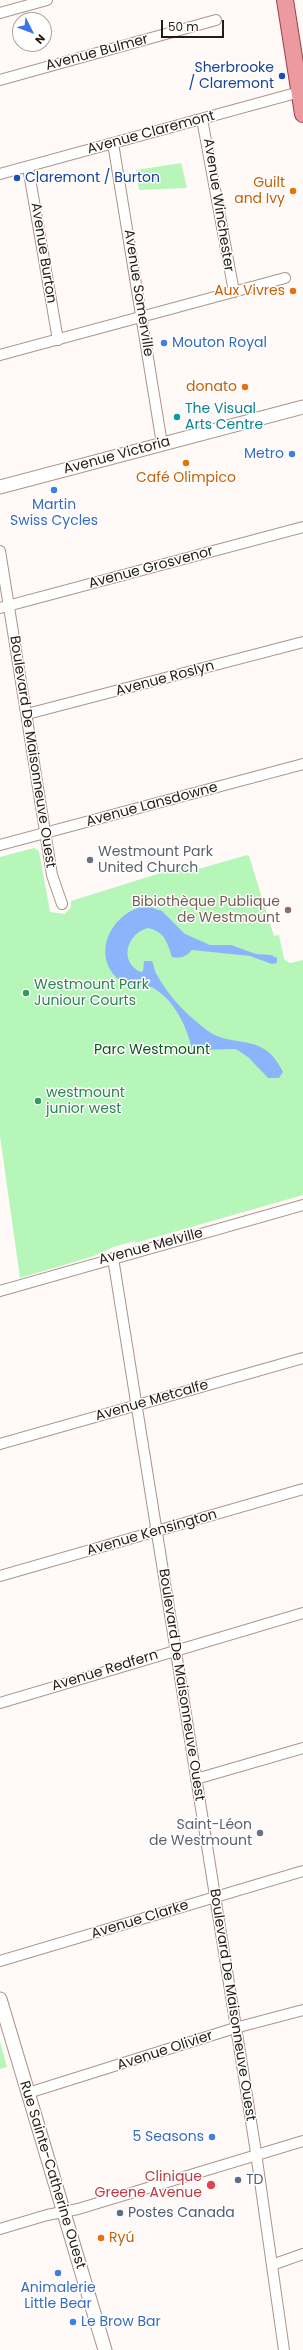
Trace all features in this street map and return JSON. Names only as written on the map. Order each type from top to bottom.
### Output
[{"type":"main road","points":[[285,0],[301,92],[303,114]]},
{"type":"street","points":[[0,13],[47,0]]},
{"type":"street","name":"Avenue Bulmer","points":[[0,80],[216,20]]},
{"type":"street","name":"Avenue Claremont","points":[[0,174],[301,92]]},
{"type":"street","name":"Avenue Winchester","points":[[202,119],[234,292]]},
{"type":"street","name":"Avenue Somerville","points":[[113,142],[162,444]]},
{"type":"street","name":"Avenue Burton","points":[[28,166],[58,340]]},
{"type":"street","points":[[0,356],[285,278]]},
{"type":"street","name":"Avenue Victoria","points":[[0,487],[303,406]]},
{"type":"street","name":"Avenue Grosvenor","points":[[4,607],[303,528]]},
{"type":"street","name":"Boulevard De Maisonneuve Ouest","points":[[0,551],[4,607],[27,714],[54,881],[62,904]]},
{"type":"street","name":"Avenue Roslyn","points":[[27,714],[303,642]]},
{"type":"street","name":"Avenue Lansdowne","points":[[0,845],[46,834],[303,764]]},
{"type":"street","name":"Avenue Melville","points":[[0,1291],[303,1205]]},
{"type":"street","name":"Boulevard De Maisonneuve Ouest","points":[[113,1258],[256,2155],[284,2350]]},
{"type":"street","name":"Avenue Metcalfe","points":[[0,1444],[303,1358]]},
{"type":"street","name":"Avenue Kensington","points":[[0,1576],[156,1532],[303,1488]]},
{"type":"street","name":"Avenue Redfern","points":[[0,1703],[303,1613]]},
{"type":"street","points":[[196,1778],[303,1748]]},
{"type":"street","name":"Avenue Clarke","points":[[0,1961],[303,1871]]},
{"type":"street","name":"Rue Sainte-Catherine Ouest","points":[[0,1999],[62,2212],[105,2350]]},
{"type":"street","name":"Avenue Olivier","points":[[28,2093],[236,2028],[303,2010]]},
{"type":"street","points":[[0,2229],[78,2209],[303,2141]]},
{"type":"street","points":[[272,2265],[303,2254]]},
{"type":"green space","points":[[181,163],[187,188],[139,190],[136,170]]},
{"type":"green space","name":"Parc Westmount","points":[[34,848],[39,851],[50,912],[65,914],[71,907],[71,901],[186,865],[188,872],[247,855],[249,856],[274,936],[279,935],[284,959],[290,963],[303,960],[303,1195],[135,1243],[135,1241],[113,1247],[94,1256],[20,1278],[0,1136],[0,857]]},
{"type":"green space","points":[[0,2041],[7,2067],[0,2069]]},
{"type":"water","points":[[147,906],[162,911],[185,934],[210,945],[231,945],[256,954],[271,955],[277,958],[277,963],[272,964],[250,956],[192,950],[183,957],[172,957],[167,942],[162,935],[148,928],[141,931],[130,941],[128,948],[129,962],[141,972],[143,971],[144,961],[152,961],[157,975],[173,998],[193,1019],[208,1031],[228,1039],[258,1046],[267,1051],[275,1059],[283,1072],[279,1078],[268,1078],[248,1057],[236,1049],[192,1050],[183,1023],[173,1006],[166,998],[151,987],[128,985],[120,981],[115,976],[108,965],[106,954],[106,943],[110,932],[117,922],[126,914]]},
{"type":"place","name":"Sherbrooke / Claremont","points":[[282,76]]},
{"type":"place","name":"Claremont / Burton","points":[[17,178]]},
{"type":"place","name":"Guilt and Ivy","points":[[293,191]]},
{"type":"place","name":"Aux Vivres","points":[[293,291]]},
{"type":"place","name":"Mouton Royal","points":[[164,343]]},
{"type":"place","name":"donato","points":[[245,387]]},
{"type":"place","name":"The Visual Arts Centre","points":[[177,417]]},
{"type":"place","name":"Metro","points":[[292,454]]},
{"type":"place","name":"Café Olimpico","points":[[186,463]]},
{"type":"place","name":"Martin Swiss Cycles","points":[[54,490]]},
{"type":"place","name":"Westmount Park United Church","points":[[90,860]]},
{"type":"place","name":"Bibiothèque Publique de Westmount","points":[[288,910]]},
{"type":"place","name":"Westmount Park Juniour Courts","points":[[26,993]]},
{"type":"place","name":"westmount junior west","points":[[38,1101]]},
{"type":"place","name":"Saint-Léon de Westmount","points":[[260,1833]]},
{"type":"place","name":"5 Seasons","points":[[212,2137]]},
{"type":"place","name":"TD","points":[[238,2180]]},
{"type":"place","name":"Clinique Greene Avenue","points":[[211,2185]]},
{"type":"place","name":"Postes Canada","points":[[120,2213]]},
{"type":"place","name":"Ryú","points":[[101,2238]]},
{"type":"place","name":"Animalerie Little Bear","points":[[58,2273]]},
{"type":"place","name":"Le Brow Bar","points":[[73,2322]]}]
